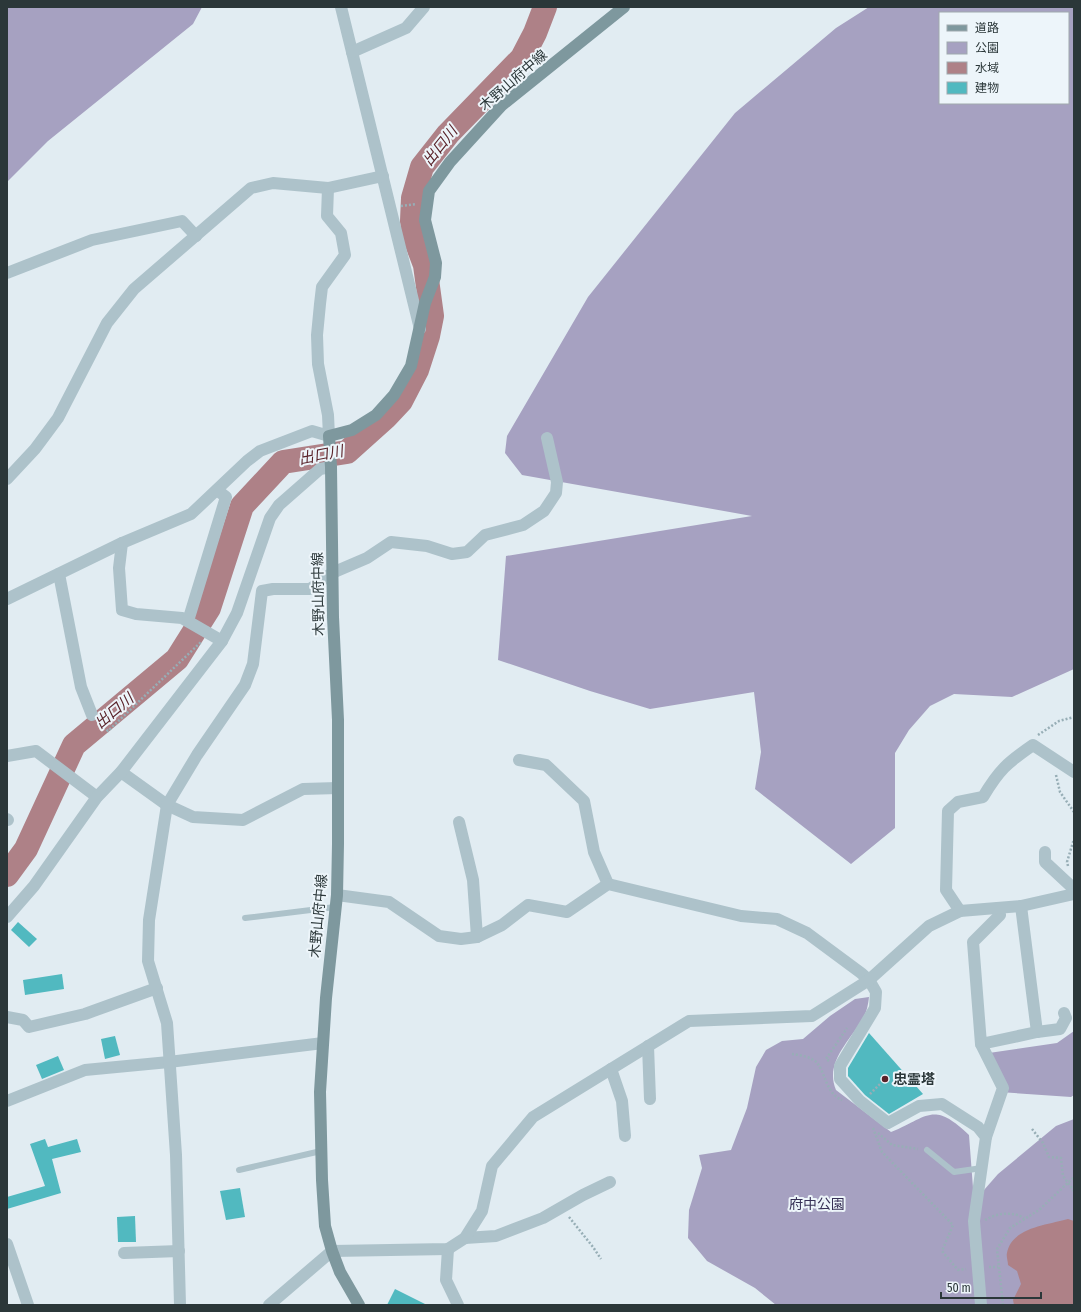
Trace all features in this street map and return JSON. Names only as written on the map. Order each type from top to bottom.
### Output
[{"type":"main road","name":"木野山府中線","points":[[359,1305],[340,1272],[325,1226],[321,1151],[320,1092],[336,901],[338,788],[338,720],[332,573],[331,467],[329,439],[352,430],[376,415],[394,395],[411,366],[425,303],[435,277],[436,263],[425,220],[429,190],[450,162],[502,105],[624,7]]},
{"type":"street","points":[[341,7],[420,329]]},
{"type":"street","points":[[352,52],[406,28],[424,7]]},
{"type":"street","points":[[7,479],[35,449],[58,418],[107,323],[134,289],[251,188],[273,183],[328,188],[383,176]]},
{"type":"street","points":[[7,599],[122,543],[191,514],[247,461],[260,451],[312,431],[329,439],[328,415],[318,364],[317,335],[319,312],[322,287],[345,255],[341,233],[327,216],[328,188]]},
{"type":"street","points":[[7,273],[92,240],[182,221],[196,236]]},
{"type":"street","points":[[180,1305],[176,1155],[167,1023],[148,960],[149,920],[167,805],[197,755],[245,686],[253,664],[262,590],[273,588],[310,588],[332,573],[367,558],[391,542],[427,546],[452,554],[467,552],[485,535],[523,526],[544,511],[556,493],[557,482],[547,438]]},
{"type":"street","points":[[7,917],[34,886],[98,796],[121,772],[222,641],[237,614],[270,518],[279,505],[320,469],[331,467]]},
{"type":"street","points":[[188,621],[226,497],[217,490]]},
{"type":"street","points":[[122,543],[119,568],[122,610],[136,614],[182,618],[222,641]]},
{"type":"street","points":[[59,574],[81,687],[92,715]]},
{"type":"street","points":[[960,911],[946,890],[948,811],[958,802],[983,797],[996,774],[1012,759],[1033,745],[1074,772]]},
{"type":"street","points":[[7,756],[36,751],[98,796]]},
{"type":"street","points":[[519,760],[546,765],[584,801],[594,852],[608,884]]},
{"type":"street","points":[[121,772],[167,805],[193,817],[243,820],[303,789],[338,788]]},
{"type":"street","points":[[459,822],[473,880],[477,937]]},
{"type":"street","points":[[1045,852],[1045,862],[1074,889]]},
{"type":"street","points":[[336,901],[390,902],[439,936],[461,940],[477,937],[502,925],[528,905],[567,912],[608,884],[741,916],[777,919],[807,933],[869,980],[876,992],[875,1008],[840,1066],[840,1079],[860,1101],[888,1123],[919,1106],[942,1104],[978,1127],[986,1137]]},
{"type":"street","points":[[269,1305],[332,1251],[448,1249],[465,1238],[482,1211],[492,1166],[533,1117],[689,1021],[812,1016],[869,980],[929,926],[960,911],[1021,906],[1074,894]]},
{"type":"street","points":[[1021,906],[1037,1032]]},
{"type":"street","points":[[981,1305],[975,1226],[986,1137],[1003,1088],[981,1044],[973,942],[1000,915],[998,908]]},
{"type":"street","points":[[7,1016],[23,1020],[29,1027],[85,1014],[157,988]]},
{"type":"street","points":[[981,1044],[1037,1032],[1060,1029],[1066,1018],[1064,1013]]},
{"type":"street","points":[[7,1101],[85,1070],[169,1062],[323,1043]]},
{"type":"street","points":[[648,1046],[650,1100]]},
{"type":"street","points":[[611,1069],[622,1101],[625,1136]]},
{"type":"street","points":[[465,1238],[496,1236],[543,1218],[610,1182]]},
{"type":"street","points":[[7,1244],[28,1305]]},
{"type":"street","points":[[448,1249],[446,1280],[458,1305]]},
{"type":"street","points":[[124,1253],[179,1251]]},
{"type":"lane","points":[[245,918],[336,901]]},
{"type":"lane","points":[[927,1150],[954,1172],[982,1168]]},
{"type":"lane","points":[[240,1170],[321,1151]]},
{"type":"path","points":[[390,207],[427,203]]},
{"type":"path","points":[[108,731],[176,668],[210,633]]},
{"type":"path","points":[[1036,747],[1038,735],[1059,721],[1074,717]]},
{"type":"path","points":[[1062,764],[1056,776],[1060,792],[1074,812]]},
{"type":"path","points":[[1069,869],[1067,862],[1074,839]]},
{"type":"path","points":[[792,1054],[804,1056],[818,1063],[826,1082],[837,1098]]},
{"type":"path","points":[[869,1095],[880,1084]]},
{"type":"path","points":[[927,1150],[892,1145],[873,1128],[882,1152],[953,1225],[942,1251],[958,1270],[978,1267]]},
{"type":"path","points":[[1032,1129],[1043,1143],[1049,1157],[1061,1158],[1063,1176],[1074,1191]]},
{"type":"path","points":[[1003,1305],[999,1282],[997,1249],[1010,1228],[1039,1210],[1074,1177]]},
{"type":"path","points":[[560,1208],[593,1247],[601,1259]]},
{"type":"path","points":[[975,1226],[991,1217],[1008,1213],[1019,1215],[1024,1218]]},
{"type":"green space","points":[[7,7],[202,7],[193,24],[48,141],[7,182]]},
{"type":"green space","points":[[869,7],[1074,7],[1074,669],[1012,697],[954,694],[930,706],[909,730],[895,753],[895,828],[851,864],[755,789],[761,752],[754,692],[650,709],[590,691],[498,660],[506,556],[752,516],[522,475],[505,453],[507,436],[588,297],[735,113],[836,28]]},
{"type":"green space","name":"府中公園","points":[[869,997],[864,1015],[840,1052],[836,1061],[833,1070],[833,1080],[836,1090],[891,1132],[922,1117],[930,1115],[938,1115],[947,1118],[957,1124],[969,1135],[973,1188],[984,1190],[998,1174],[1056,1126],[1074,1119],[1074,1305],[776,1305],[755,1288],[707,1261],[688,1238],[689,1210],[702,1168],[699,1155],[731,1150],[747,1108],[756,1067],[766,1050],[782,1041],[803,1039],[830,1016],[855,999]]},
{"type":"green space","points":[[1074,1031],[1074,1095],[1071,1097],[999,1092],[982,1054],[1057,1043]]},
{"type":"water","points":[[1068,1219],[1074,1221],[1074,1305],[1014,1305],[1013,1300],[1021,1284],[1017,1271],[1008,1265],[1007,1254],[1010,1244],[1023,1232],[1032,1228]]},
{"type":"building","points":[[18,922],[37,939],[29,947],[11,930]]},
{"type":"building","points":[[62,974],[64,989],[25,995],[23,980]]},
{"type":"building","points":[[869,1033],[923,1094],[889,1114],[865,1095],[848,1076],[848,1068]]},
{"type":"building","points":[[115,1036],[120,1055],[105,1059],[101,1039]]},
{"type":"building","points":[[58,1056],[64,1070],[42,1079],[36,1065]]},
{"type":"building","points":[[45,1139],[48,1147],[77,1139],[81,1152],[52,1159],[61,1193],[7,1209],[7,1197],[45,1186],[30,1144]]},
{"type":"building","points":[[240,1188],[245,1217],[226,1220],[220,1191]]},
{"type":"building","points":[[135,1216],[136,1242],[118,1242],[117,1217]]},
{"type":"building","points":[[395,1289],[427,1305],[387,1305]]},
{"type":"waterway","name":"出口川","points":[[7,875],[26,849],[74,745],[177,659],[209,608],[242,506],[283,462],[347,452],[386,417],[401,401],[417,370],[428,336],[432,316],[425,265],[414,236],[412,221],[413,198],[422,167],[448,134],[522,58],[535,33],[545,7]]},
{"type":"place","name":"忠霊塔","points":[[885,1079]]}]
